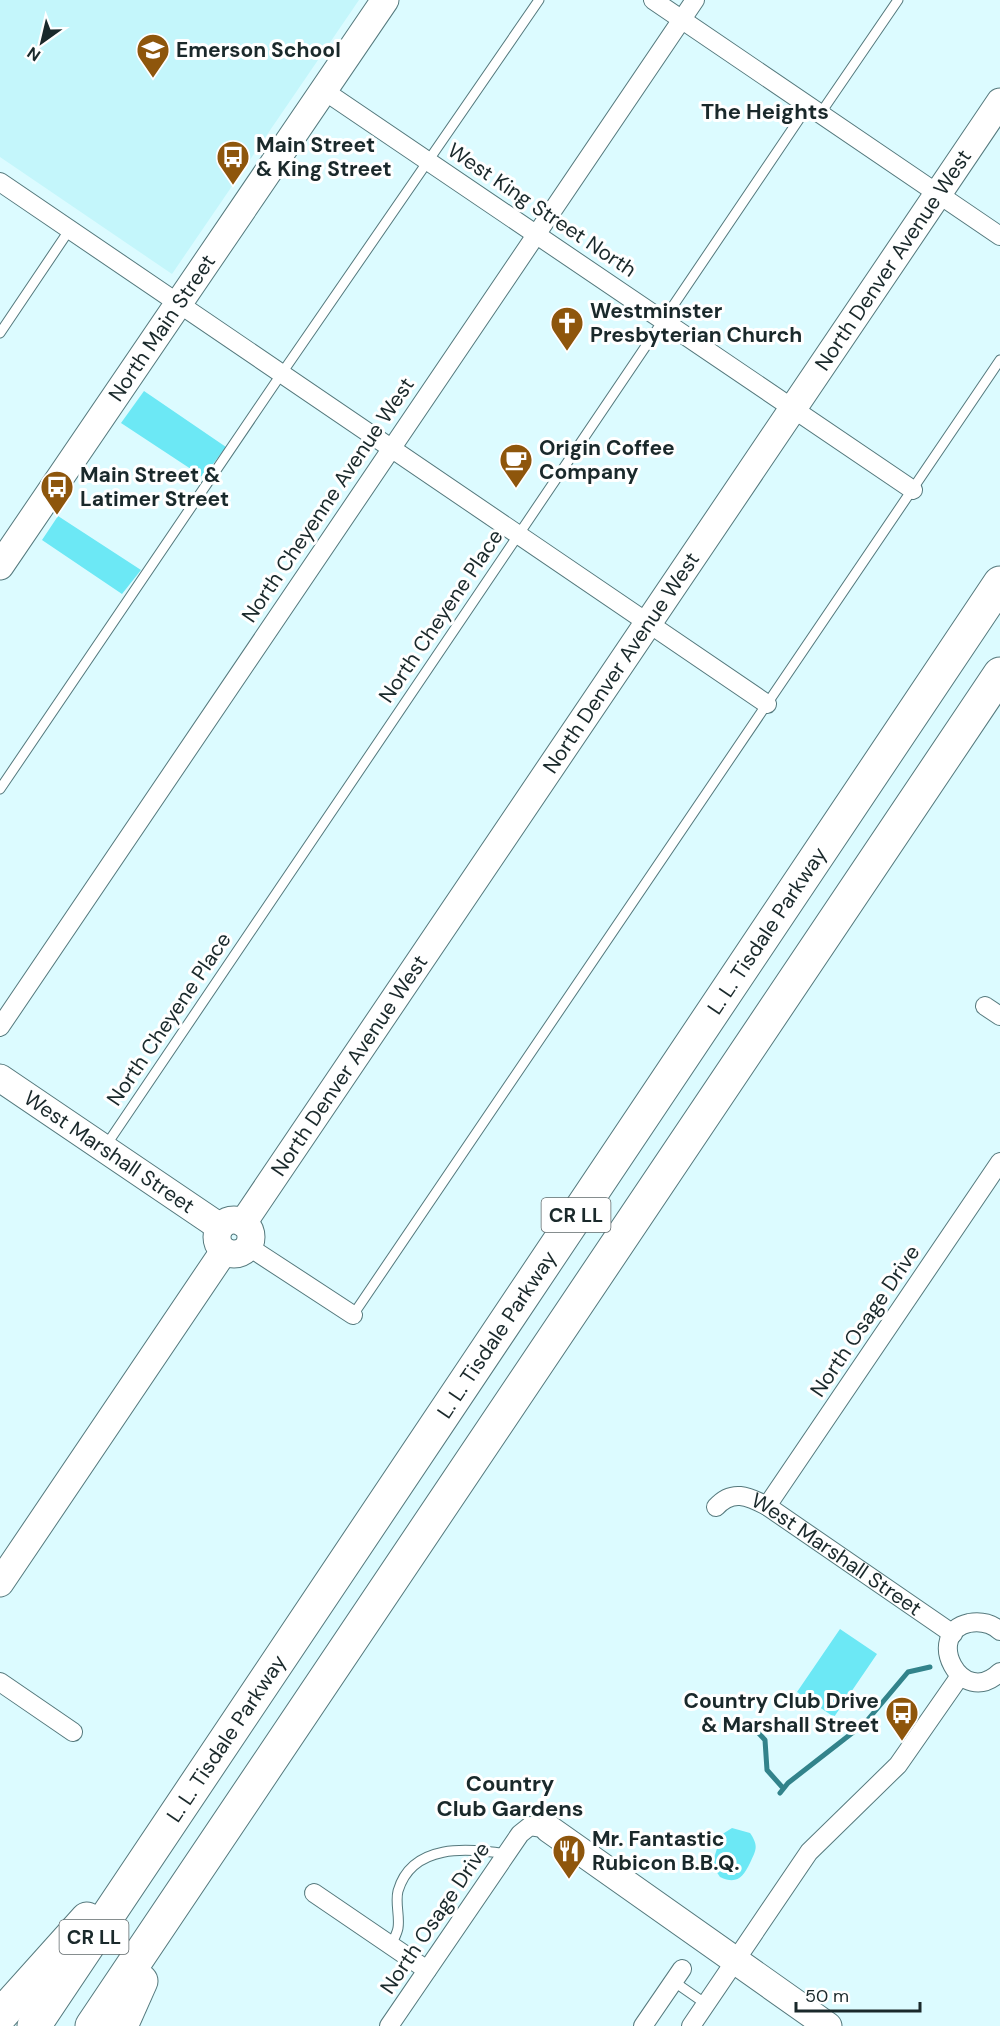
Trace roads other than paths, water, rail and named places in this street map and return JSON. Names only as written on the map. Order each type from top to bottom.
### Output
[{"type":"highway","name":"L. L. Tisdale Parkway","points":[[34,2026],[1000,583]]},
{"type":"highway","name":"CR LL","points":[[92,2026],[1000,674]]},
{"type":"highway","points":[[0,2016],[153,1848]]},
{"type":"highway","points":[[121,2026],[180,1894]]},
{"type":"street","name":"North Main Street","points":[[0,566],[385,0]]},
{"type":"street","points":[[653,0],[1000,236]]},
{"type":"street","name":"North Cheyenne Avenue West","points":[[0,1027],[695,0]]},
{"type":"street","name":"West King Street North","points":[[323,90],[913,490]]},
{"type":"street","name":"North Denver Avenue West","points":[[0,1583],[1000,102]]},
{"type":"street","points":[[0,182],[767,704]]},
{"type":"street","name":"West Marshall Street","points":[[0,1078],[353,1315]]},
{"type":"street","name":"North Osage Drive","points":[[767,1506],[1000,1162]]},
{"type":"street","name":"West Marshall Street","points":[[716,1507],[725,1497],[739,1495],[767,1506],[953,1634]]},
{"type":"street","points":[[998,1624],[979,1621],[964,1624],[953,1634],[948,1645],[948,1656],[952,1667],[960,1676],[979,1682],[989,1680],[1000,1672]]},
{"type":"street","points":[[691,2026],[809,1852],[898,1765],[960,1676]]},
{"type":"street","points":[[0,1682],[73,1732]]},
{"type":"street","name":"North Osage Drive","points":[[389,2026],[525,1828],[536,1825],[549,1829]]},
{"type":"street","points":[[549,1829],[828,2026]]},
{"type":"street","points":[[314,1893],[427,1970]]},
{"type":"street","points":[[643,2026],[677,1975]]},
{"type":"lane","points":[[0,789],[282,373],[539,0]]},
{"type":"lane","name":"North Cheyene Place","points":[[105,1147],[662,319],[814,110],[898,0]]},
{"type":"lane","points":[[0,333],[70,229]]},
{"type":"lane","points":[[353,1315],[1000,360]]},
{"type":"lane","points":[[391,1946],[398,1928],[398,1892],[406,1874],[420,1861],[444,1851],[472,1849],[506,1854]]},
{"type":"lane","points":[[677,1975],[706,2004]]},
{"type":"waterway","points":[[780,1793],[788,1783],[865,1723],[908,1672],[930,1667]]},
{"type":"waterway","points":[[753,1727],[765,1740],[767,1770],[783,1788]]},
{"type":"place","name":"Emerson School","points":[[153,79]]},
{"type":"place","name":"Main Street & King Street","points":[[233,186]]},
{"type":"place","name":"Westminster Presbyterian Church","points":[[567,352]]},
{"type":"place","name":"Origin Coffee Company","points":[[516,489]]},
{"type":"place","name":"Main Street & Latimer Street","points":[[57,516]]},
{"type":"place","name":"Country Club Drive & Marshall Street","points":[[902,1742]]},
{"type":"place","name":"Mr. Fantastic Rubicon B.B.Q.","points":[[569,1880]]},
{"type":"district","name":"The Heights","points":[[765,111]]},
{"type":"district","name":"Country Club Gardens","points":[[510,1796]]}]
